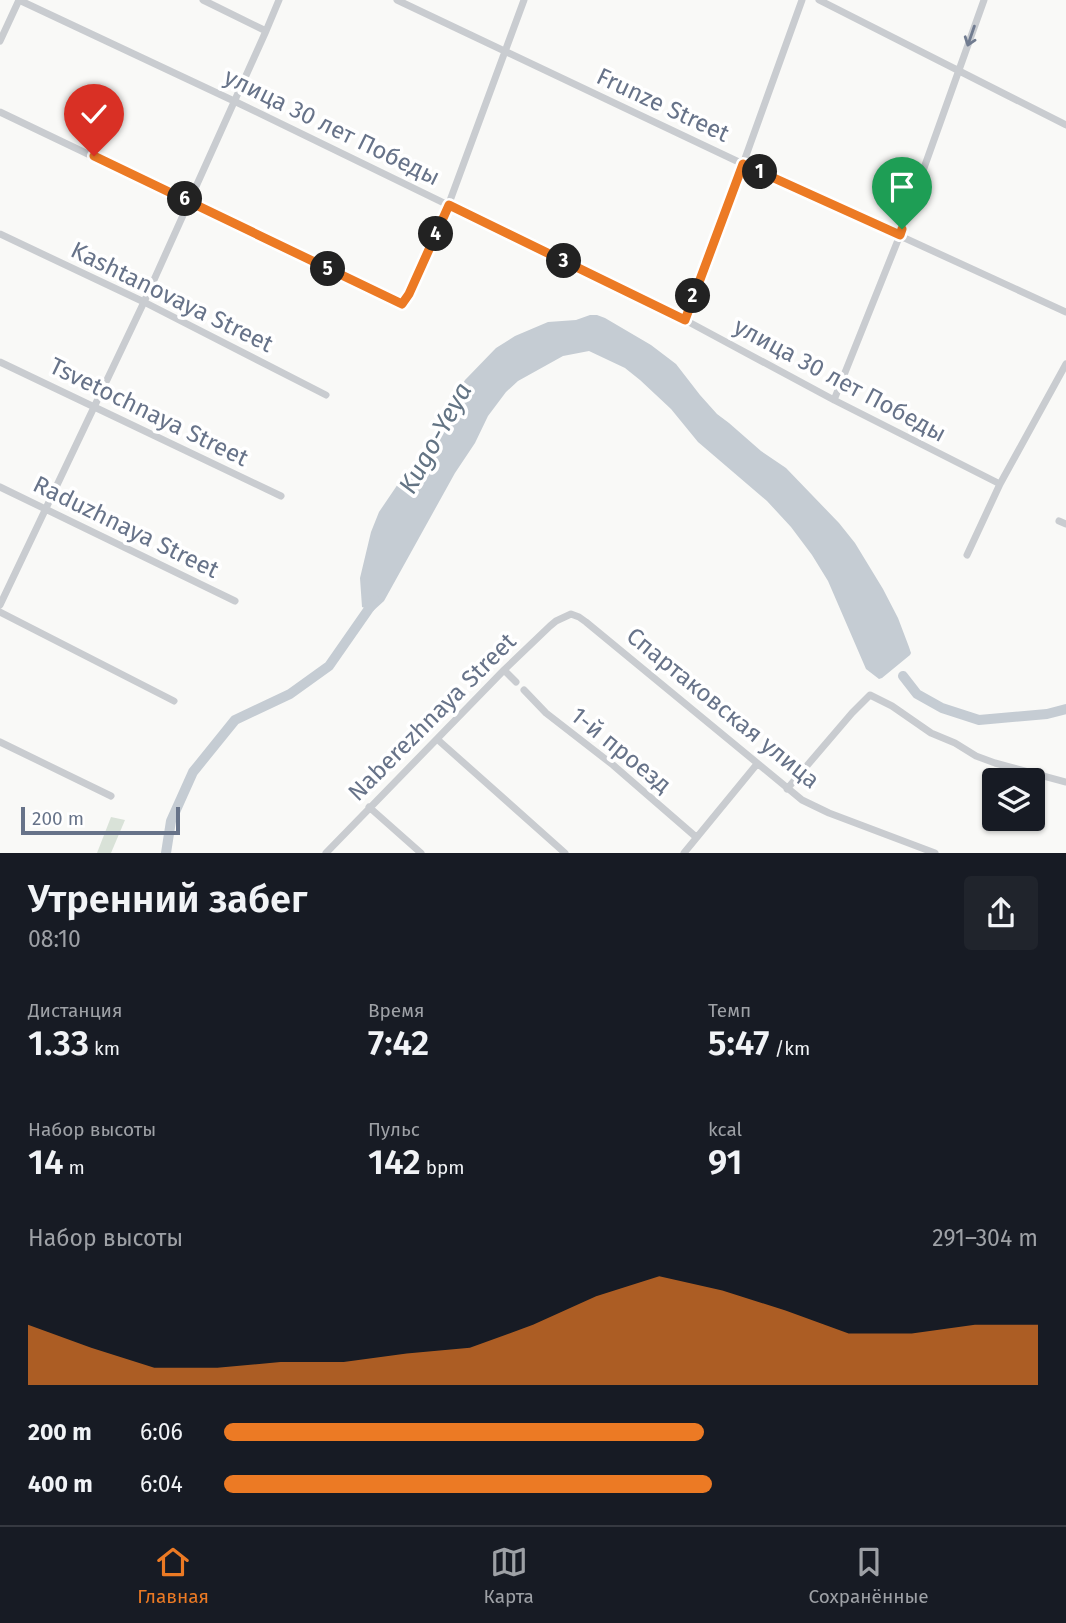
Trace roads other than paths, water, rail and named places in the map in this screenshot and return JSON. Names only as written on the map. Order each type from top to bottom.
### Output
[{"type":"street","points":[[0,41],[19,0]]},
{"type":"street","name":"улица 30 лет Победы","points":[[19,0],[685,320],[834,400],[1000,484]]},
{"type":"street","points":[[203,0],[266,32]]},
{"type":"street","points":[[0,605],[144,302],[279,0]]},
{"type":"street","name":"Frunze Street","points":[[397,0],[1066,313]]},
{"type":"street","points":[[0,112],[402,304],[449,205],[524,0]]},
{"type":"street","points":[[685,320],[802,0]]},
{"type":"street","points":[[819,0],[1066,125]]},
{"type":"street","points":[[834,400],[900,235],[984,0]]},
{"type":"street","name":"Kashtanovaya Street","points":[[0,234],[144,302],[326,395]]},
{"type":"street","name":"Tsvetochnaya Street","points":[[0,362],[281,496]]},
{"type":"street","points":[[967,555],[1000,484],[1066,364]]},
{"type":"street","name":"Raduzhnaya Street","points":[[0,487],[235,601]]},
{"type":"street","points":[[0,612],[174,701]]},
{"type":"street","name":"Naberezhnaya Street","points":[[326,853],[504,670],[556,621],[571,614]]},
{"type":"street","name":"Спартаковская улица","points":[[571,614],[586,622],[802,800],[935,853]]},
{"type":"street","points":[[504,670],[516,682]]},
{"type":"street","name":"1-й проезд","points":[[524,690],[546,713],[696,837]]},
{"type":"street","points":[[788,789],[870,695],[892,706],[931,733],[976,755],[995,763],[1066,782]]},
{"type":"street","points":[[436,739],[565,853]]},
{"type":"street","points":[[0,742],[111,796]]},
{"type":"street","points":[[684,853],[757,764]]},
{"type":"street","points":[[369,807],[421,853]]},
{"type":"water","points":[[590,315],[605,318],[651,345],[676,364],[717,414],[786,468],[839,523],[855,543],[883,589],[898,618],[910,655],[879,679],[866,669],[828,581],[791,527],[767,501],[698,442],[671,409],[640,380],[625,368],[589,351],[563,356],[518,381],[506,392],[488,416],[384,601],[373,611],[362,607],[360,578],[371,532],[379,512],[428,448],[465,380],[496,348],[515,336],[548,322],[576,320]]},
{"type":"waterway","name":"Kugo-Yeya","points":[[166,853],[171,821],[193,772],[235,720],[290,694],[329,666],[375,600]]},
{"type":"waterway","name":"Kugo-Yeya","points":[[903,676],[917,694],[942,708],[979,720],[1047,714],[1066,709]]}]
